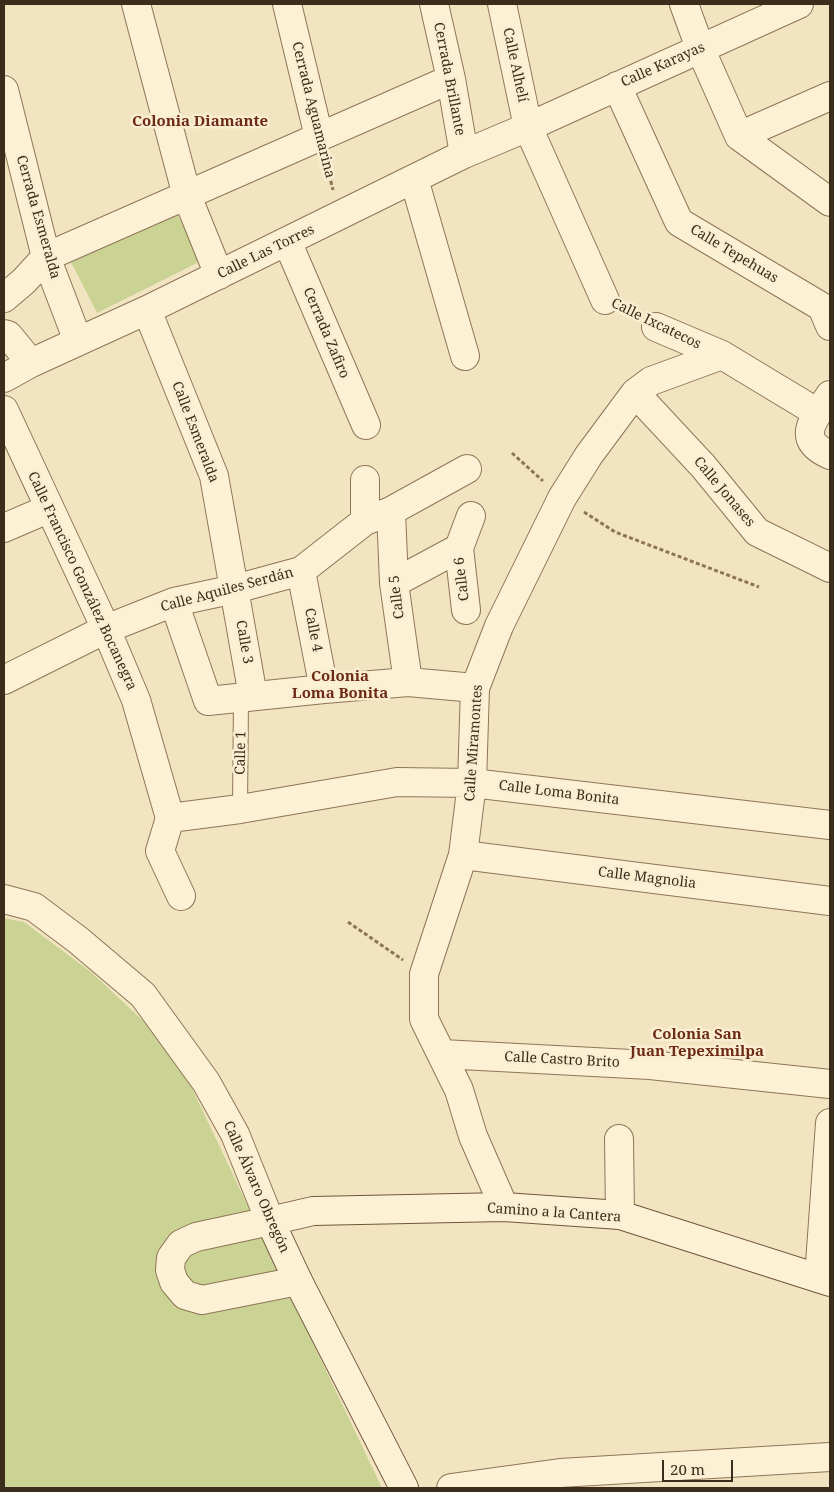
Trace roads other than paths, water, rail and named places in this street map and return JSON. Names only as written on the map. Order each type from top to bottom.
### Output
[{"type":"street","points":[[136,4],[187,196],[219,275]]},
{"type":"street","name":"Cerrada Aguamarina","points":[[287,4],[320,137]]},
{"type":"street","name":"Cerrada Brillante","points":[[434,4],[451,80],[464,154]]},
{"type":"street","name":"Calle Alhelí","points":[[502,4],[528,127]]},
{"type":"street","points":[[684,4],[700,48],[739,136],[829,199]]},
{"type":"street","name":"Calle Karayas","points":[[528,127],[799,4]]},
{"type":"street","points":[[4,298],[24,281],[46,257],[451,80]]},
{"type":"street","name":"Calle Tepehuas","points":[[617,86],[679,222],[822,307],[830,326]]},
{"type":"street","name":"Cerrada Esmeralda","points":[[4,90],[46,257],[78,341]]},
{"type":"street","points":[[739,136],[830,96]]},
{"type":"street","name":"Calle Las Torres","points":[[4,378],[31,363],[147,310],[464,154],[528,127]]},
{"type":"street","name":"Calle Ixcatecos","points":[[528,127],[606,300]]},
{"type":"street","points":[[414,179],[465,356]]},
{"type":"street","name":"Cerrada Zafiro","points":[[287,242],[366,426]]},
{"type":"street","name":"Calle Esmeralda","points":[[147,310],[214,476],[235,589]]},
{"type":"street","name":"Calle Ixcatecos","points":[[656,327],[824,404],[810,429],[810,440],[818,450],[830,455]]},
{"type":"street","points":[[4,334],[8,335],[31,363]]},
{"type":"street","name":"Calle Miramontes","points":[[504,1207],[473,1136],[459,1090],[424,1019],[424,974],[464,855],[472,783],[475,688],[499,626],[562,498],[589,455],[636,393],[651,381],[722,356]]},
{"type":"street","name":"Calle Jonases","points":[[636,393],[703,466],[757,532],[830,568]]},
{"type":"street","name":"Calle Francisco González Bocanegra","points":[[4,410],[48,509],[106,629],[136,700],[170,818]]},
{"type":"street","name":"Calle Aquiles Serdán","points":[[4,680],[106,629],[174,602],[235,589],[301,571],[366,521],[391,511],[467,469]]},
{"type":"street","points":[[365,480],[366,521]]},
{"type":"street","points":[[4,528],[48,509]]},
{"type":"street","name":"Calle 5","points":[[391,511],[394,583],[408,682]]},
{"type":"street","points":[[394,583],[459,548],[470,516]]},
{"type":"street","name":"Calle 6","points":[[459,548],[466,610]]},
{"type":"street","name":"Calle 4","points":[[301,571],[324,689]]},
{"type":"street","name":"Calle 3","points":[[235,589],[247,697]]},
{"type":"street","points":[[174,602],[208,701],[408,682],[475,688]]},
{"type":"street","name":"Calle Loma Bonita","points":[[170,818],[240,809],[397,782],[472,783],[830,825]]},
{"type":"street","points":[[170,818],[160,851],[181,896]]},
{"type":"street","name":"Calle Magnolia","points":[[464,855],[830,901]]},
{"type":"street","name":"Calle Álvaro Obregón","points":[[4,899],[34,907],[78,940],[143,995],[206,1082],[235,1134],[270,1221],[298,1281],[404,1488]]},
{"type":"street","name":"Calle Castro Brito","points":[[442,1054],[650,1065],[830,1084]]},
{"type":"street","points":[[824,1280],[830,1123]]},
{"type":"street","points":[[619,1140],[620,1215]]},
{"type":"street","name":"Camino a la Cantera","points":[[298,1281],[202,1300],[185,1295],[174,1282],[170,1270],[171,1258],[181,1244],[196,1237],[313,1211],[504,1207],[620,1215],[824,1280]]},
{"type":"street","points":[[451,1488],[560,1473],[830,1457]]},
{"type":"lane","name":"Calle 1","points":[[240,809],[247,697]]},
{"type":"district","name":"Colonia Diamante","points":[[200,122]]},
{"type":"district","name":"Colonia Loma Bonita","points":[[340,686]]},
{"type":"district","name":"Colonia San Juan Tepeximilpa","points":[[697,1044]]}]
